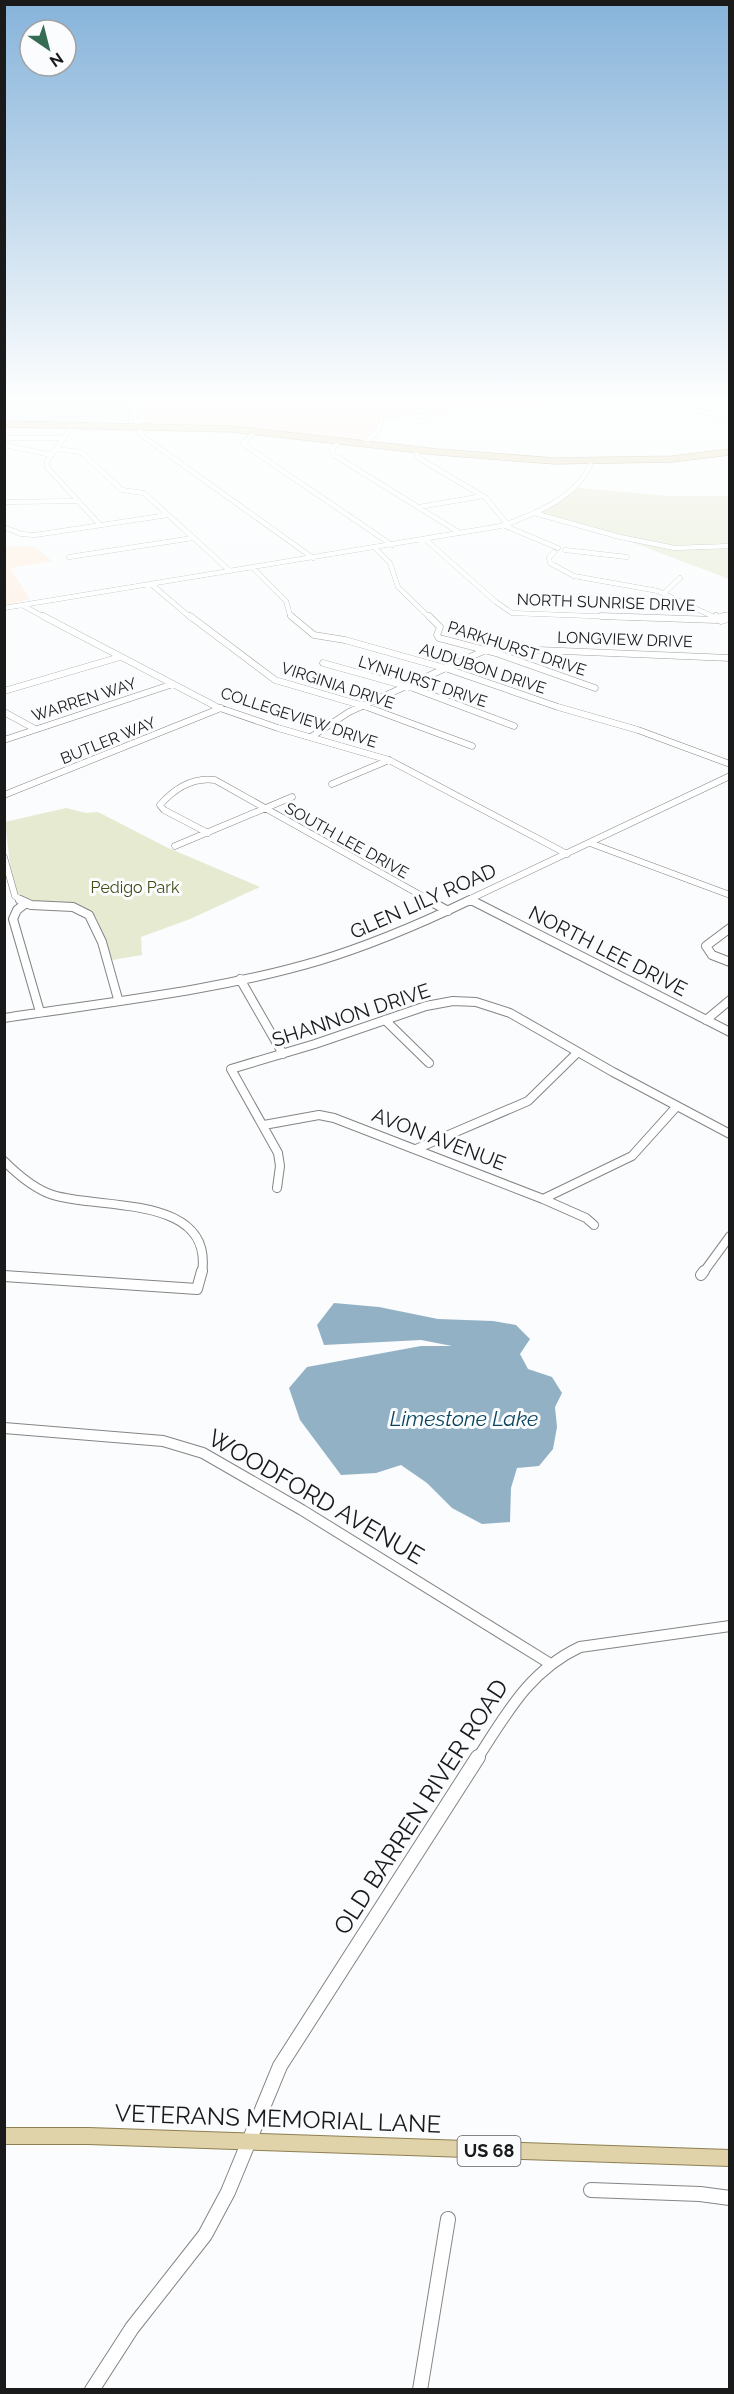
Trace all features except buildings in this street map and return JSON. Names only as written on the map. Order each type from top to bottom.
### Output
[{"type":"main road","name":"VETERANS MEMORIAL LANE","points":[[4,2136],[729,2158]]},
{"type":"street","points":[[88,512],[100,525]]},
{"type":"street","points":[[164,512],[230,571]]},
{"type":"street","points":[[248,512],[313,558]]},
{"type":"street","points":[[342,512],[392,545]]},
{"type":"street","points":[[426,512],[460,534]]},
{"type":"street","points":[[495,512],[505,525],[557,550],[627,557]]},
{"type":"street","points":[[4,608],[460,534],[505,525],[534,513],[608,534],[675,548],[729,546]]},
{"type":"street","points":[[4,527],[31,535],[168,515]]},
{"type":"street","points":[[69,557],[193,538]]},
{"type":"street","name":"NORTH SUNRISE DRIVE","points":[[425,539],[510,613],[724,618]]},
{"type":"street","name":"PARKHURST DRIVE","points":[[375,548],[390,562],[398,587],[440,627],[438,637],[485,650],[595,688]]},
{"type":"street","points":[[557,550],[550,563],[569,575],[664,593],[706,616]]},
{"type":"street","name":"AUDUBON DRIVE","points":[[253,568],[286,601],[290,615],[314,636],[345,640],[445,668],[562,708],[638,730],[729,764]]},
{"type":"street","points":[[664,593],[680,578]]},
{"type":"street","name":"VIRGINIA DRIVE","points":[[151,584],[210,633],[272,679],[362,706],[472,746]]},
{"type":"street","name":"COLLEGEVIEW DRIVE","points":[[22,605],[221,708],[389,760],[567,854]]},
{"type":"street","name":"LONGVIEW DRIVE","points":[[485,650],[504,648],[729,658]]},
{"type":"street","points":[[311,737],[338,718],[362,706],[485,650]]},
{"type":"street","points":[[4,691],[120,657]]},
{"type":"street","name":"LYNHURST DRIVE","points":[[323,663],[404,686],[514,726]]},
{"type":"street","name":"WARREN WAY","points":[[4,740],[172,684]]},
{"type":"street","name":"BUTLER WAY","points":[[4,795],[221,708]]},
{"type":"street","points":[[5,714],[35,729]]},
{"type":"street","points":[[332,784],[389,760]]},
{"type":"street","name":"GLEN LILY ROAD","points":[[4,1018],[240,980],[294,968],[368,945],[448,911],[729,776]]},
{"type":"street","name":"SOUTH LEE DRIVE","points":[[208,833],[164,810],[160,805],[186,785],[207,779],[220,782],[264,809],[448,911]]},
{"type":"street","points":[[175,846],[292,797]]},
{"type":"street","points":[[590,843],[729,895]]},
{"type":"street","points":[[4,857],[15,896],[26,903],[74,908],[89,915],[97,932],[118,999]]},
{"type":"street","name":"NORTH LEE DRIVE","points":[[471,900],[729,1032]]},
{"type":"street","points":[[26,903],[17,910],[13,919],[40,1012]]},
{"type":"street","points":[[729,928],[706,946],[712,955],[729,962]]},
{"type":"street","points":[[240,980],[283,1054]]},
{"type":"street","points":[[706,1020],[729,1000]]},
{"type":"street","name":"SHANNON DRIVE","points":[[264,1125],[231,1069],[437,1003],[476,1002],[510,1013],[729,1134]]},
{"type":"street","points":[[385,1020],[429,1063]]},
{"type":"street","points":[[416,1149],[528,1101],[578,1052]]},
{"type":"street","points":[[543,1199],[632,1156],[676,1106]]},
{"type":"street","name":"AVON AVENUE","points":[[264,1125],[306,1116],[325,1115],[543,1199],[586,1218],[594,1225]]},
{"type":"street","points":[[264,1125],[280,1159],[277,1188]]},
{"type":"street","points":[[4,1161],[17,1174],[51,1194],[88,1203],[122,1205],[162,1212],[191,1229],[203,1250],[203,1275],[197,1289],[4,1276]]},
{"type":"street","points":[[701,1275],[729,1236]]},
{"type":"street","name":"WOODFORD AVENUE","points":[[4,1428],[163,1441],[197,1450],[258,1483],[549,1663]]},
{"type":"street","name":"OLD BARREN RIVER ROAD","points":[[92,2390],[132,2328],[206,2235],[228,2192],[273,2079],[289,2051],[525,1688],[549,1663],[566,1653],[591,1645],[729,1626]]},
{"type":"street","points":[[591,2190],[700,2194],[729,2198]]},
{"type":"street","points":[[420,2390],[447,2219]]},
{"type":"shaded area","points":[[5,546],[36,547],[52,561],[10,568],[30,599],[5,605]]},
{"type":"green space","points":[[540,512],[729,512],[729,579],[629,541],[535,515]]},
{"type":"green space","name":"Pedigo Park","points":[[66,808],[86,813],[98,812],[166,847],[260,887],[190,919],[141,937],[142,955],[112,960],[97,919],[92,912],[78,905],[43,904],[17,895],[10,865],[5,822]]},
{"type":"water","name":"Limestone Lake","points":[[334,1303],[379,1307],[438,1319],[493,1321],[516,1325],[530,1339],[520,1354],[528,1369],[552,1377],[562,1393],[555,1407],[557,1427],[553,1449],[539,1466],[517,1468],[511,1488],[510,1522],[482,1524],[452,1508],[427,1483],[401,1465],[376,1473],[341,1475],[300,1420],[289,1388],[307,1367],[421,1346],[452,1346],[421,1340],[324,1345],[317,1325]]}]
